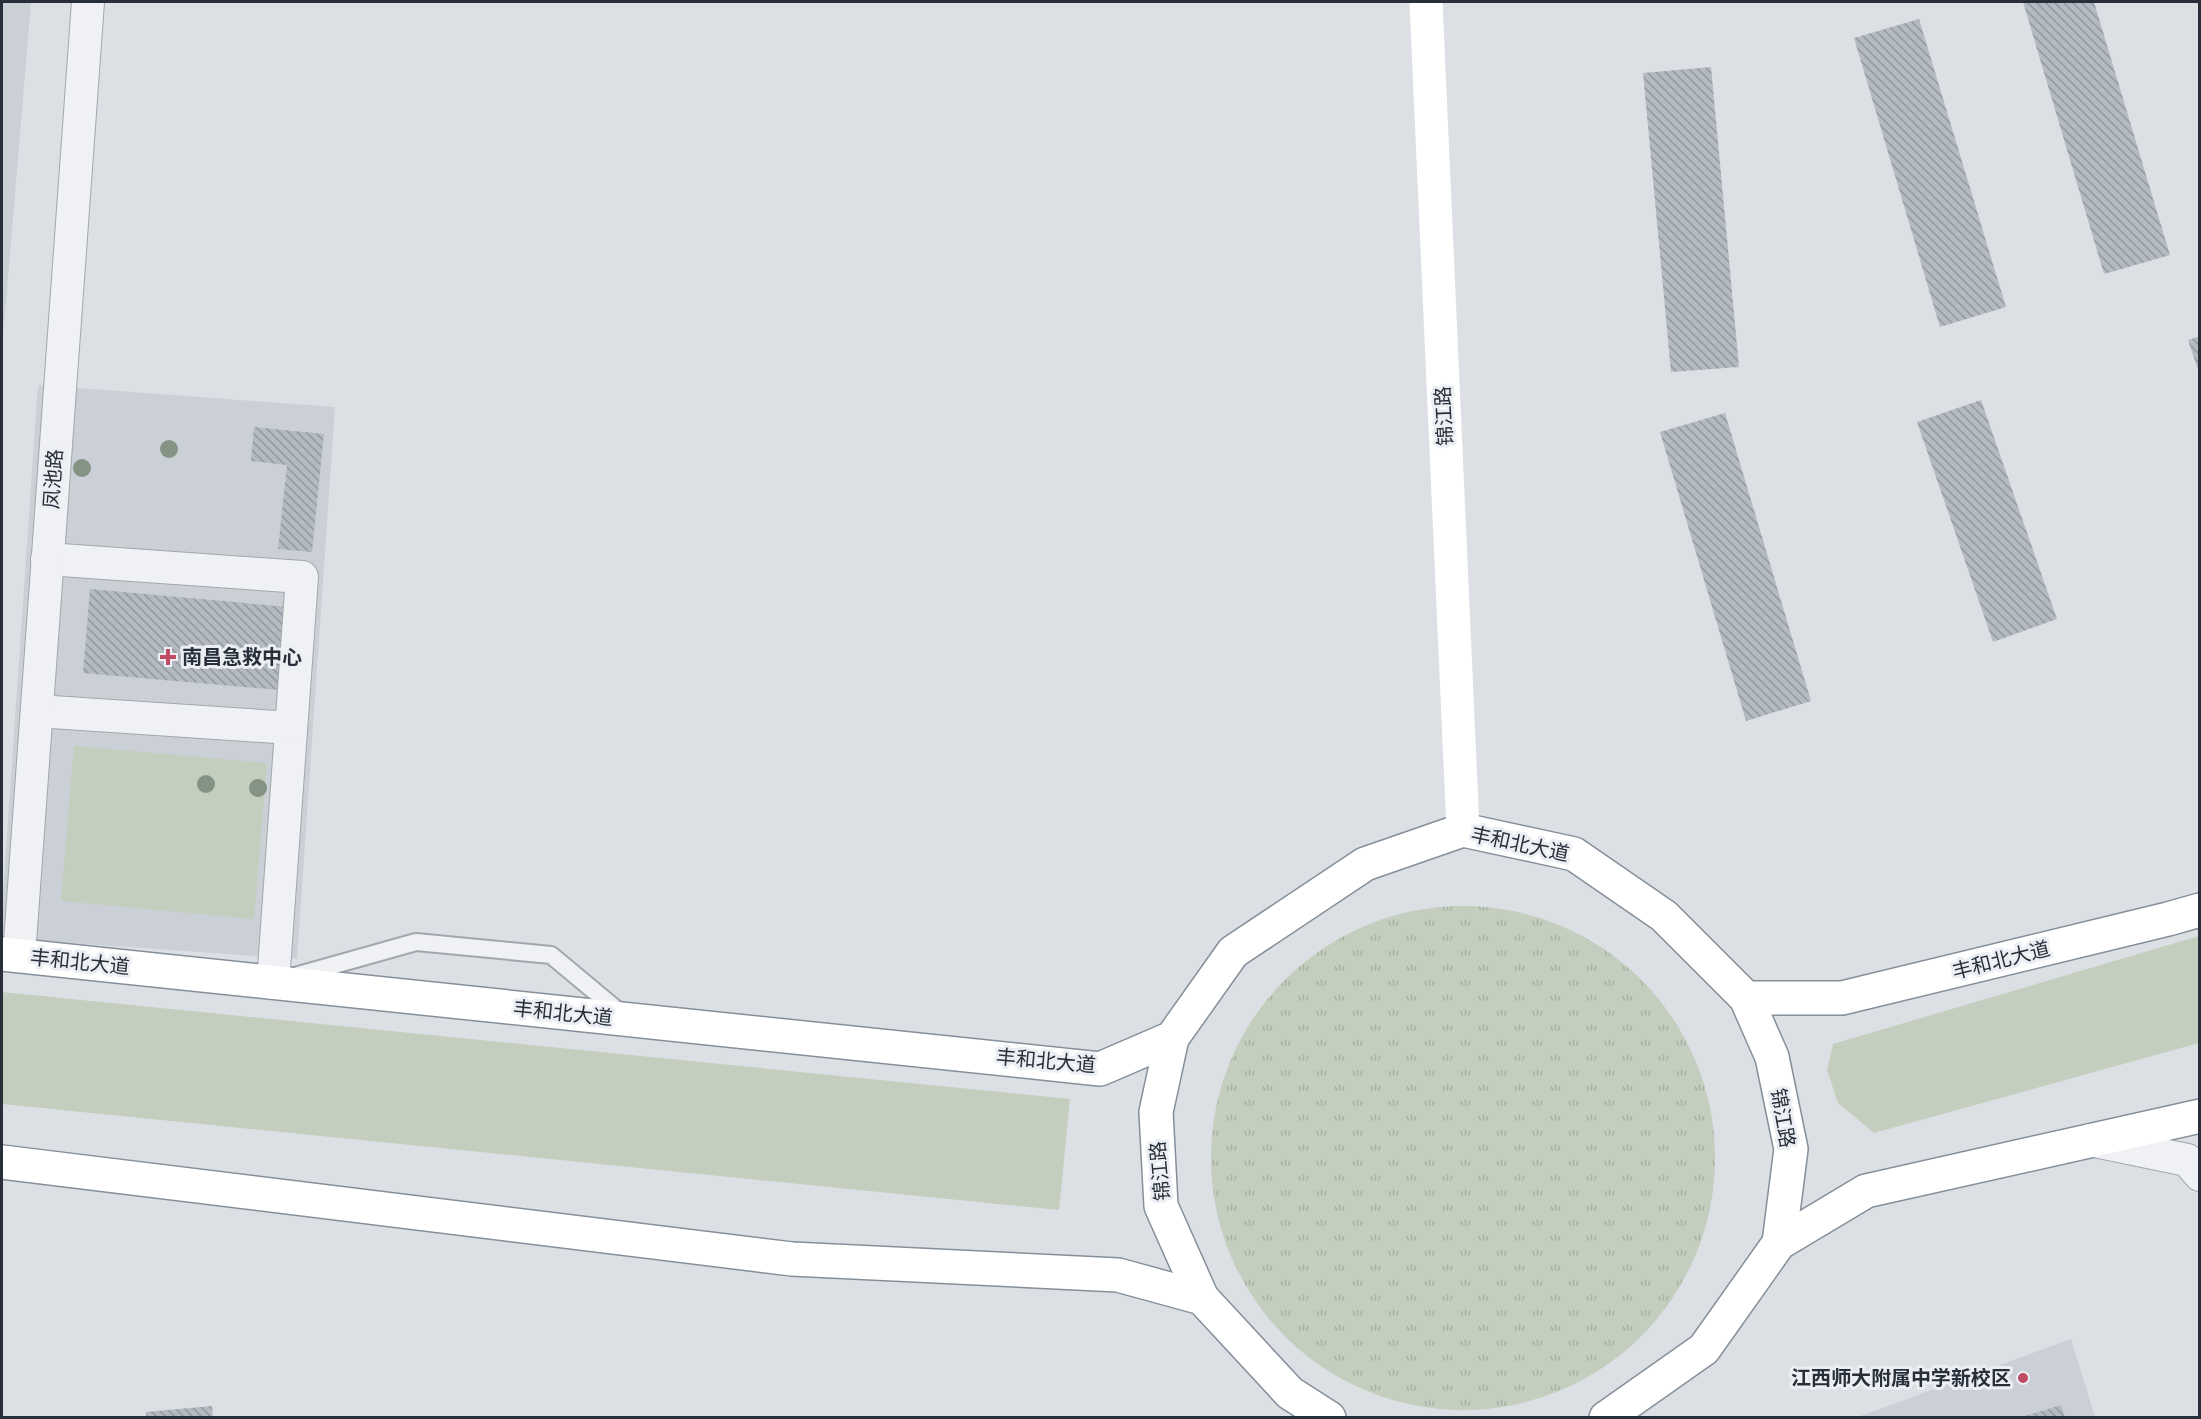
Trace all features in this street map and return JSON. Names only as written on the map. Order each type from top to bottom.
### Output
[{"type":"main road","name":"锦江路","points":[[1426,2],[1463,830]]},
{"type":"main road","name":"丰和北大道","points":[[7,951],[273,982],[1100,1069],[1172,1038],[1233,952],[1365,864],[1463,830],[1574,854],[1664,916],[1746,998],[1842,998],[2199,910]]},
{"type":"main road","name":"锦江路","points":[[1746,998],[1772,1057],[1791,1149],[1779,1243]]},
{"type":"main road","name":"锦江路","points":[[1172,1038],[1156,1112],[1161,1206],[1202,1298]]},
{"type":"main road","points":[[1605,1418],[1704,1349],[1779,1243],[1866,1191],[2199,1116]]},
{"type":"main road","points":[[2,1162],[792,1259],[1118,1275],[1202,1298],[1290,1393],[1329,1418]]},
{"type":"street","name":"凤池路","points":[[7,951],[37,711],[88,2]]},
{"type":"street","points":[[47,559],[302,577],[273,982]]},
{"type":"street","points":[[37,711],[291,728]]},
{"type":"street","points":[[2090,1140],[2187,1160],[2199,1175]]},
{"type":"lane","points":[[273,982],[416,942],[551,955],[628,1020]]},
{"type":"shaded area","points":[[2,2],[31,2],[2,350]]},
{"type":"shaded area","name":"南昌急救中心","points":[[38,385],[335,407],[297,959],[2,938],[2,907]]},
{"type":"shaded area","name":"江西师大附属中学新校区","points":[[2071,1339],[2095,1417],[1855,1418]]},
{"type":"green space","points":[[74,746],[267,763],[254,919],[61,901]]},
{"type":"green space","points":[[1463,906],[1512,911],[1559,925],[1603,949],[1641,980],[1672,1018],[1696,1062],[1710,1109],[1715,1158],[1710,1207],[1696,1254],[1672,1298],[1641,1336],[1603,1367],[1559,1391],[1512,1405],[1463,1410],[1414,1405],[1367,1391],[1323,1367],[1285,1336],[1254,1298],[1230,1254],[1216,1207],[1211,1158],[1216,1109],[1230,1062],[1254,1018],[1285,980],[1323,949],[1367,925],[1414,911]]},
{"type":"green space","points":[[2199,936],[2199,1043],[1874,1133],[1838,1103],[1827,1070],[1833,1044]]},
{"type":"green space","points":[[2,992],[1070,1099],[1059,1210],[2,1104]]},
{"type":"building","points":[[2023,2],[2094,2],[2170,255],[2104,274]]},
{"type":"building","points":[[1919,19],[2006,307],[1940,327],[1854,38]]},
{"type":"building","points":[[1711,67],[1739,367],[1671,372],[1643,73]]},
{"type":"building","points":[[2200,336],[2200,373],[2199,373],[2188,340]]},
{"type":"building","points":[[1981,400],[2057,619],[1993,642],[1917,422]]},
{"type":"building","points":[[1725,413],[1811,701],[1746,721],[1660,432]]},
{"type":"building","points":[[254,427],[324,434],[312,552],[278,549],[287,465],[251,461]]},
{"type":"building","points":[[90,589],[288,607],[280,690],[83,673]]},
{"type":"building","points":[[2061,1405],[2065,1418],[2022,1418],[2022,1417]]},
{"type":"building","points":[[212,1406],[213,1418],[146,1418],[146,1412]]},
{"type":"place","name":"南昌急救中心","points":[[168,657]]},
{"type":"place","name":"江西师大附属中学新校区","points":[[2023,1378]]}]
